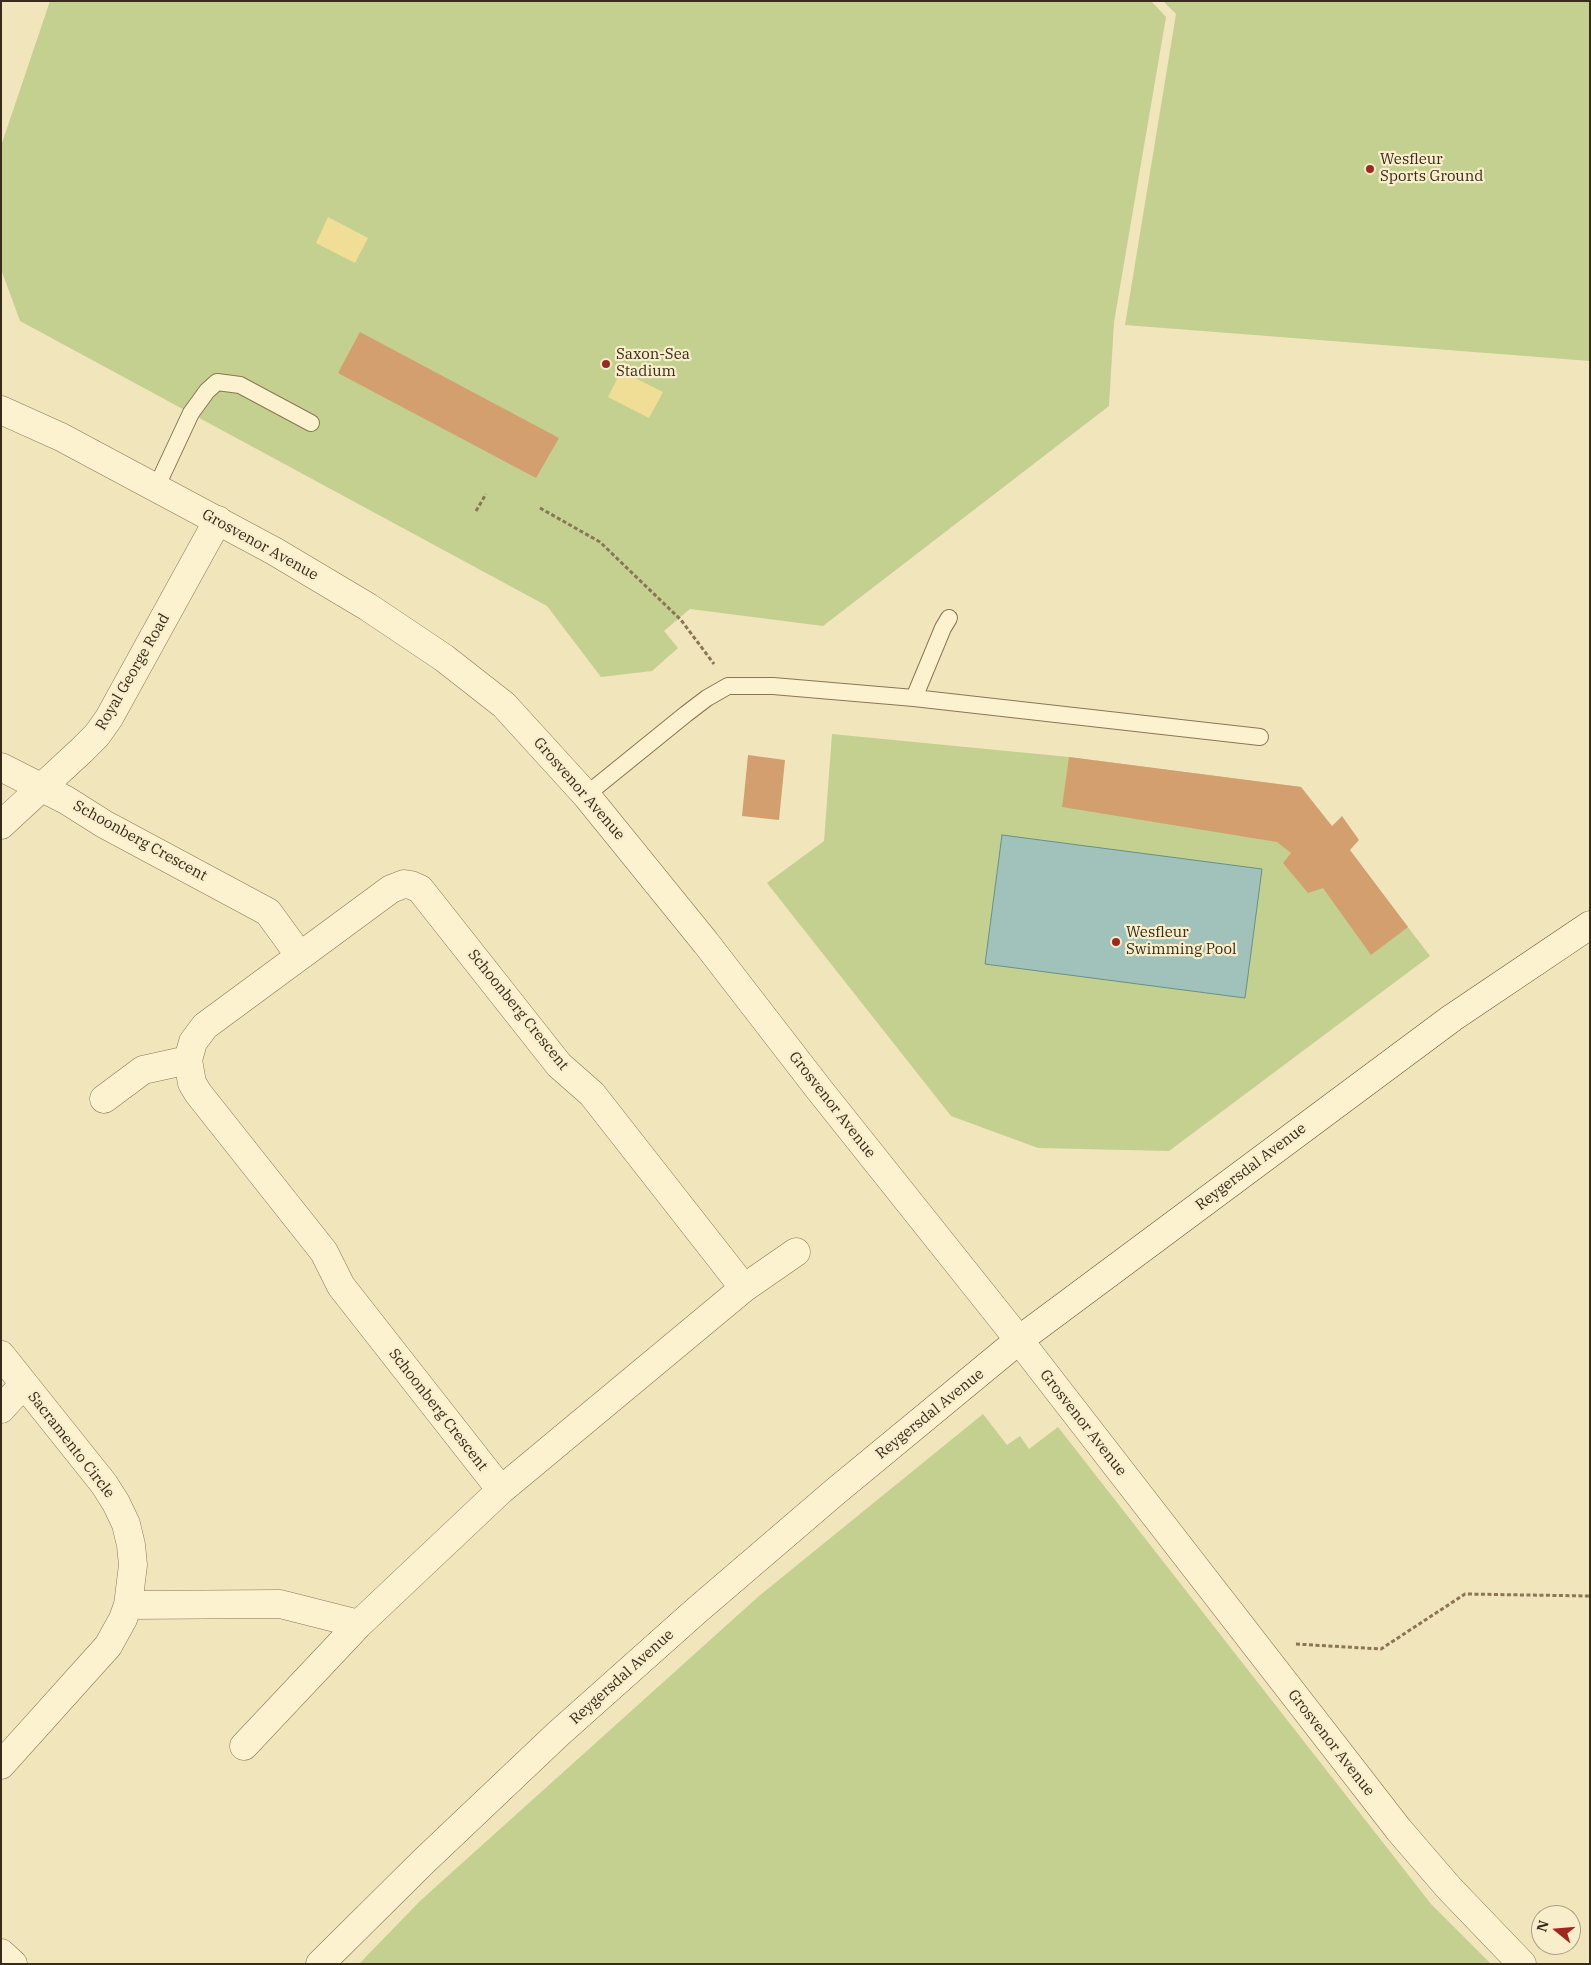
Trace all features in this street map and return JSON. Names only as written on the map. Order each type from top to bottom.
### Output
[{"type":"street","name":"Grosvenor Avenue","points":[[1,410],[61,437],[274,550],[444,658],[504,705],[586,795],[706,943],[1399,1830],[1449,1888],[1522,1964]]},
{"type":"street","name":"Royal George Road","points":[[1,825],[97,734],[109,718],[218,520]]},
{"type":"street","name":"Schoonberg Crescent","points":[[1,767],[66,800],[104,824],[268,912],[300,956]]},
{"type":"street","name":"Schoonberg Crescent","points":[[501,1490],[341,1286],[324,1252],[198,1093],[192,1083],[188,1060],[193,1042],[205,1026],[397,886],[411,885],[420,889],[559,1065],[592,1094],[744,1288]]},
{"type":"street","name":"Reygersdal Avenue","points":[[320,1964],[424,1861],[558,1734],[696,1610],[836,1490],[1018,1340],[1452,1018],[1590,925]]},
{"type":"street","points":[[104,1099],[143,1070],[188,1060]]},
{"type":"street","points":[[244,1746],[359,1624],[501,1490],[744,1288],[796,1252]]},
{"type":"street","name":"Sacramento Circle","points":[[1,1354],[104,1484],[116,1503],[126,1524],[133,1565],[128,1605],[120,1626],[108,1646],[1,1765]]},
{"type":"street","points":[[1,1409],[24,1384]]},
{"type":"street","points":[[128,1605],[280,1604],[359,1624]]},
{"type":"street","points":[[1,1953],[13,1964]]},
{"type":"lane","points":[[156,488],[191,413],[207,391],[217,382],[240,385],[312,423]]},
{"type":"lane","points":[[914,698],[949,618]]},
{"type":"lane","points":[[586,795],[686,714],[707,698],[728,686],[773,686],[914,698],[1260,737]]},
{"type":"path","points":[[476,510],[486,494]]},
{"type":"path","points":[[540,508],[600,542],[681,620],[728,686]]},
{"type":"path","points":[[1252,1641],[1381,1649],[1465,1594],[1590,1596]]},
{"type":"green space","name":"Saxon-Sea Stadium","points":[[50,1],[1151,1],[1166,17],[1114,322],[1109,406],[823,626],[690,609],[664,631],[678,648],[652,671],[601,677],[547,606],[20,321],[1,269],[1,146]]},
{"type":"green space","name":"Wesfleur Sports Ground","points":[[1163,1],[1590,1],[1590,361],[1125,325],[1176,14]]},
{"type":"green space","name":"Wesfleur Swimming Pool","points":[[832,734],[1069,757],[1301,787],[1430,956],[1169,1151],[1038,1148],[951,1116],[767,883],[824,841]]},
{"type":"green space","points":[[983,1414],[1007,1445],[1020,1436],[1029,1449],[1058,1427],[1431,1904],[1491,1964],[359,1964],[420,1901],[759,1596]]},
{"type":"sand","points":[[328,217],[368,238],[355,263],[316,243]]},
{"type":"sand","points":[[621,371],[663,392],[649,418],[608,397]]},
{"type":"water","points":[[1002,835],[1262,869],[1245,998],[985,964]]},
{"type":"building","points":[[360,332],[559,438],[536,478],[338,373]]},
{"type":"building","points":[[748,755],[785,760],[779,820],[742,816]]},
{"type":"building","points":[[1069,757],[1301,787],[1332,826],[1342,816],[1359,840],[1350,850],[1408,927],[1371,955],[1323,888],[1308,893],[1283,863],[1291,853],[1277,842],[1062,807]]},
{"type":"place","name":"Wesfleur Sports Ground","points":[[1370,169]]},
{"type":"place","name":"Saxon-Sea Stadium","points":[[606,364]]},
{"type":"place","name":"Wesfleur Swimming Pool","points":[[1116,942]]}]
